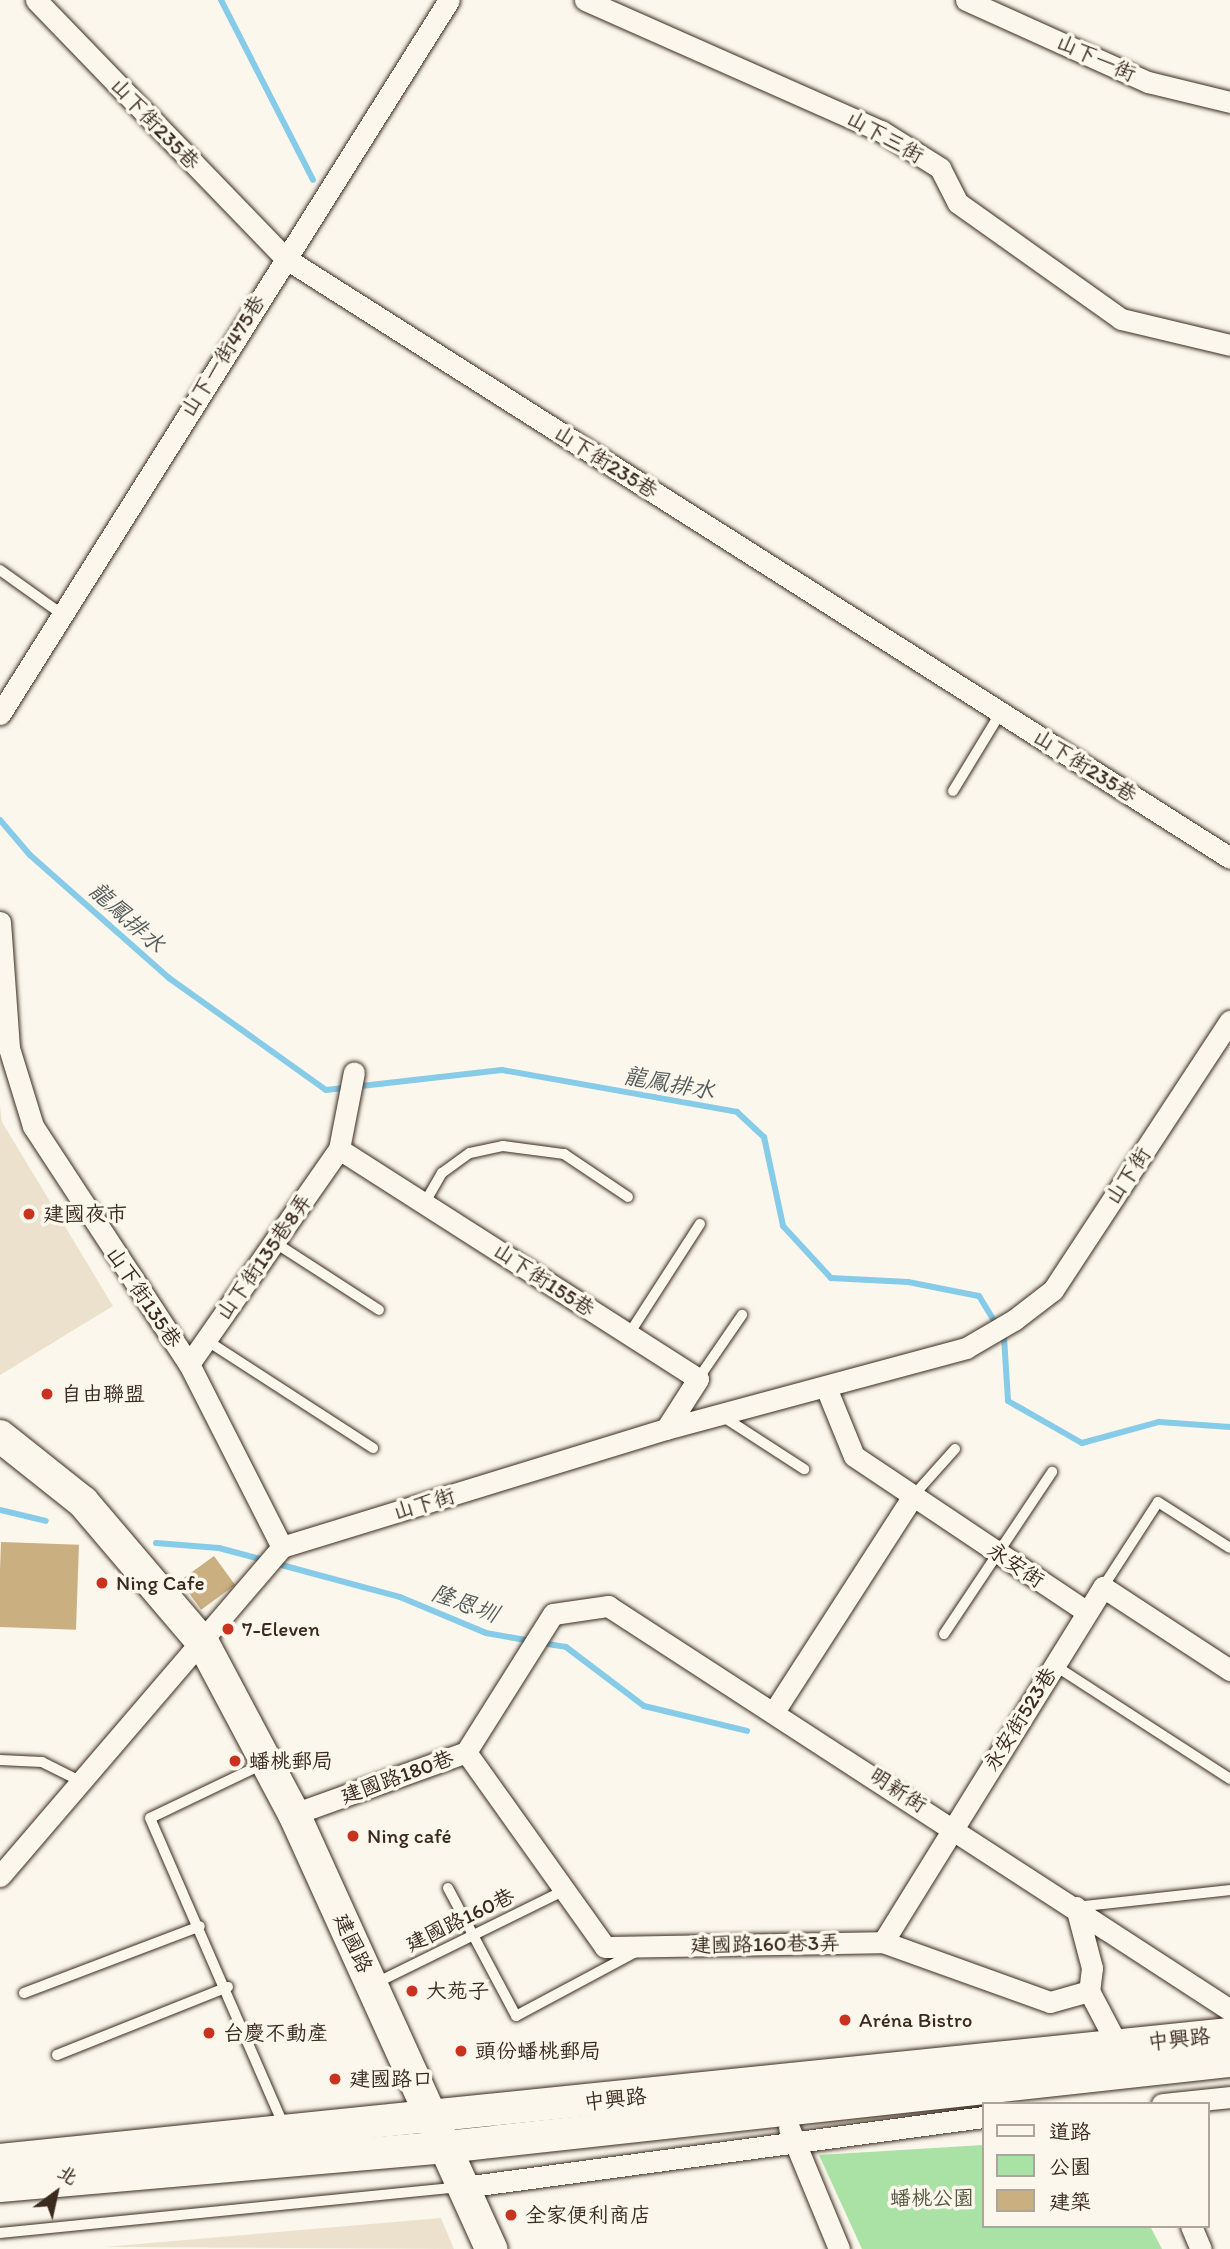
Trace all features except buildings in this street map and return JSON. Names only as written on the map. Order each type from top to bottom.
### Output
[{"type":"street","name":"山下街235巷","points":[[36,0],[285,258],[1230,858]]},
{"type":"street","name":"山下一街475巷","points":[[0,714],[449,0]]},
{"type":"street","name":"山下三街","points":[[585,0],[881,131],[940,168],[958,203],[1121,318],[1230,345]]},
{"type":"street","name":"山下一街","points":[[966,0],[1148,82],[1230,102]]},
{"type":"street","name":"山下街135巷","points":[[0,922],[9,1048],[33,1126],[189,1364],[274,1556]]},
{"type":"street","name":"山下街","points":[[274,1556],[666,1429],[827,1390],[982,1340],[1014,1320],[1052,1290],[1230,1022]]},
{"type":"street","points":[[339,1149],[354,1076]]},
{"type":"street","name":"山下街135巷8弄","points":[[189,1364],[339,1149]]},
{"type":"street","name":"山下街155巷","points":[[339,1149],[698,1379]]},
{"type":"street","points":[[666,1429],[698,1379]]},
{"type":"street","name":"永安街","points":[[827,1390],[854,1456],[1087,1612]]},
{"type":"street","name":"建國路","points":[[0,1436],[83,1502],[203,1643],[294,1814],[491,2249]]},
{"type":"street","points":[[775,1710],[913,1496]]},
{"type":"street","points":[[0,1876],[203,1643],[274,1556]]},
{"type":"street","points":[[1087,1612],[1102,1587],[1230,1670]]},
{"type":"street","name":"明新街","points":[[553,1614],[608,1606],[775,1710],[1230,2010]]},
{"type":"street","name":"永安街523巷","points":[[883,1942],[1087,1612]]},
{"type":"street","name":"建國路180巷","points":[[294,1814],[466,1752],[553,1614]]},
{"type":"street","name":"建國路160巷3弄","points":[[466,1752],[605,1947],[883,1942],[1049,2002],[1089,1991]]},
{"type":"street","points":[[1076,1907],[1092,1968],[1089,1991],[1118,2046]]},
{"type":"street","name":"中興路","points":[[0,2161],[1230,2034]]},
{"type":"street","name":"中興路","points":[[0,2186],[446,2147],[783,2108],[1230,2062]]},
{"type":"street","points":[[1181,2102],[1230,2097]]},
{"type":"street","points":[[783,2108],[831,2246]]},
{"type":"street","points":[[464,2187],[793,2139],[982,2118]]},
{"type":"street","points":[[1192,2228],[1201,2249]]},
{"type":"lane","points":[[0,570],[63,615]]},
{"type":"lane","points":[[953,791],[1001,712]]},
{"type":"lane","points":[[424,1204],[442,1173],[470,1153],[503,1146],[564,1154],[628,1197]]},
{"type":"lane","points":[[629,1334],[700,1224]]},
{"type":"lane","points":[[274,1242],[379,1310]]},
{"type":"lane","points":[[698,1379],[742,1315]]},
{"type":"lane","points":[[206,1340],[373,1448]]},
{"type":"lane","points":[[722,1416],[804,1469]]},
{"type":"lane","points":[[913,1496],[954,1449]]},
{"type":"lane","points":[[944,1634],[1052,1472]]},
{"type":"lane","points":[[1102,1587],[1158,1502],[1230,1548]]},
{"type":"lane","points":[[1054,1665],[1230,1779]]},
{"type":"lane","points":[[0,1760],[42,1762],[82,1782]]},
{"type":"lane","points":[[265,1763],[150,1818],[228,1987],[286,2132]]},
{"type":"lane","points":[[448,1888],[470,1937],[516,2016],[647,1946]]},
{"type":"lane","points":[[1076,1907],[1230,1890]]},
{"type":"lane","name":"建國路160巷","points":[[372,1985],[565,1891]]},
{"type":"lane","points":[[24,1993],[200,1926]]},
{"type":"lane","points":[[57,2055],[228,1987]]},
{"type":"lane","points":[[0,2233],[464,2187]]},
{"type":"shaded area","name":"建國夜市","points":[[0,1106],[2,1122],[113,1306],[0,1375]]},
{"type":"shaded area","points":[[441,2218],[454,2249],[104,2247]]},
{"type":"green space","name":"蟠桃公園","points":[[982,2145],[982,2228],[1151,2228],[1162,2249],[862,2249],[819,2155]]},
{"type":"waterway","points":[[221,0],[313,180]]},
{"type":"waterway","name":"龍鳳排水","points":[[0,820],[30,855],[169,978],[326,1090],[502,1070],[737,1112],[764,1137],[783,1226],[831,1278],[908,1282],[979,1296],[1004,1337],[1008,1401],[1082,1443],[1159,1422],[1230,1427]]},
{"type":"waterway","name":"隆恩圳","points":[[0,1510],[46,1521]]},
{"type":"waterway","name":"隆恩圳","points":[[156,1543],[219,1548],[264,1560]]},
{"type":"waterway","name":"隆恩圳","points":[[274,1563],[400,1597],[486,1633],[531,1641]]},
{"type":"waterway","name":"隆恩圳","points":[[541,1643],[566,1647],[644,1706],[747,1731]]},
{"type":"place","name":"建國夜市","points":[[29,1214]]},
{"type":"place","name":"自由聯盟","points":[[47,1394]]},
{"type":"place","name":"Ning Cafe","points":[[102,1583]]},
{"type":"place","name":"7-Eleven","points":[[228,1629]]},
{"type":"place","name":"蟠桃郵局","points":[[235,1761]]},
{"type":"place","name":"Ning café","points":[[353,1836]]},
{"type":"place","name":"大苑子","points":[[412,1991]]},
{"type":"place","name":"Aréna Bistro","points":[[845,2020]]},
{"type":"place","name":"台慶不動產","points":[[209,2033]]},
{"type":"place","name":"頭份蟠桃郵局","points":[[461,2051]]},
{"type":"place","name":"建國路口","points":[[335,2079]]},
{"type":"place","name":"全家便利商店","points":[[511,2215]]}]
